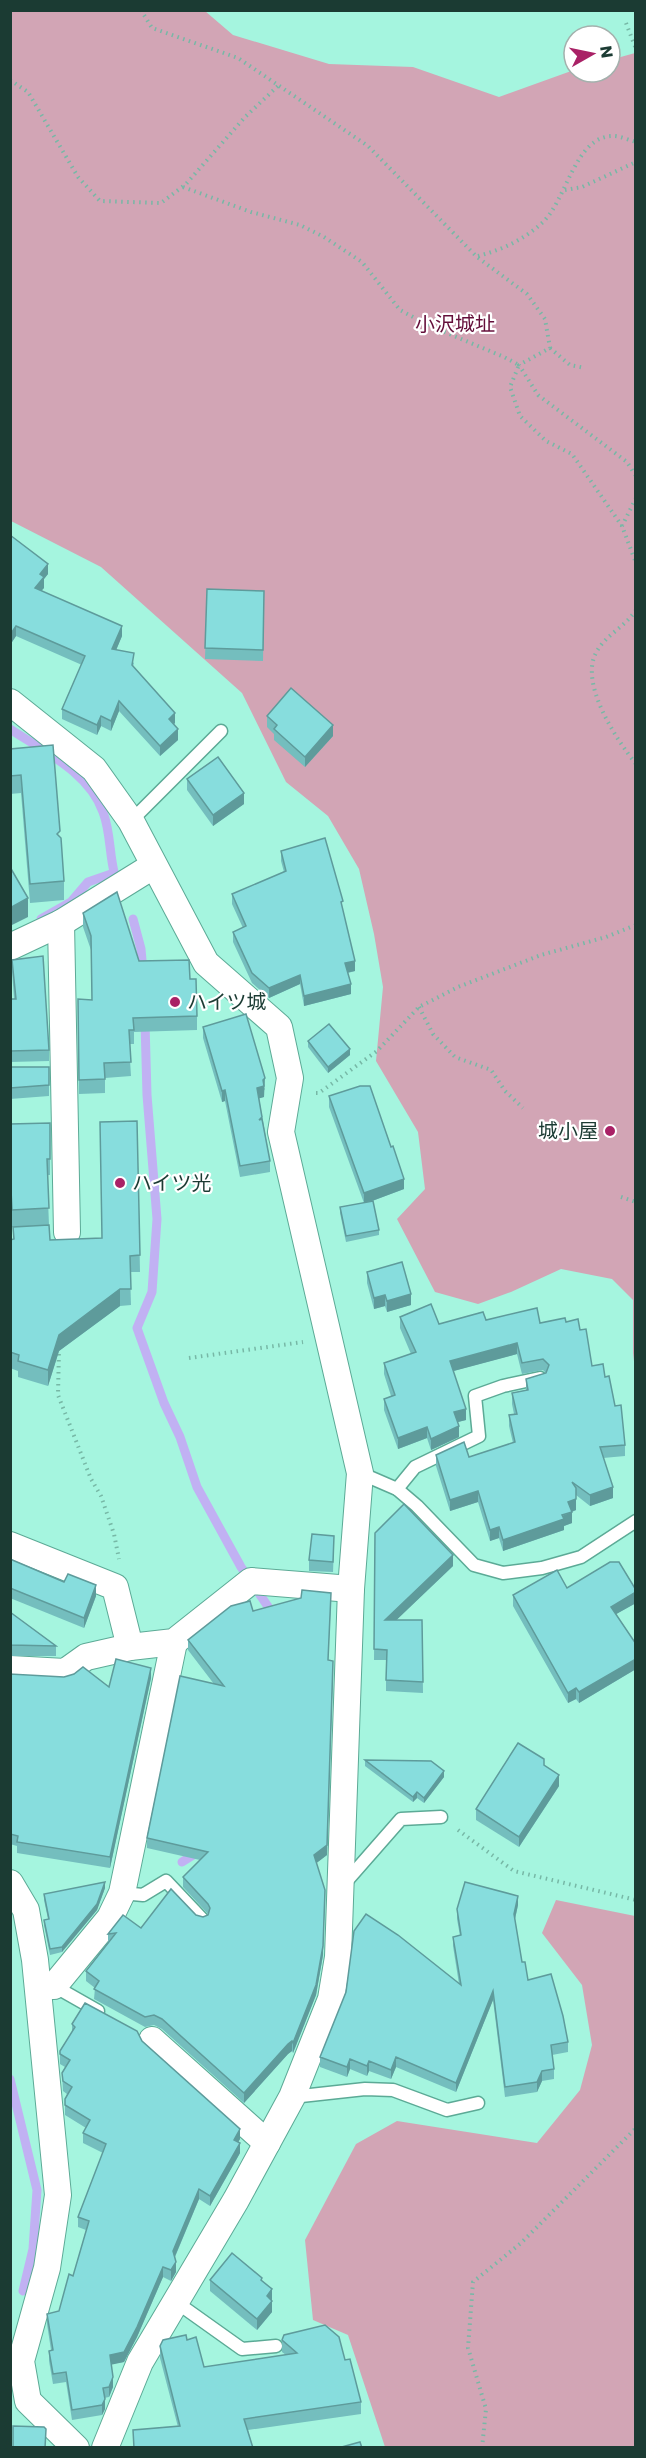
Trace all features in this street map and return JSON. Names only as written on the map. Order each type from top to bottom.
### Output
[{"type":"street","points":[[10,702],[94,770],[131,821],[206,963],[279,1027],[290,1078],[281,1132],[360,1473],[351,1589],[338,1957],[331,1999],[292,2097],[236,2200],[140,2362],[105,2448]]},
{"type":"street","points":[[10,947],[61,923],[153,866]]},
{"type":"street","points":[[61,923],[59,1069],[61,1232]]},
{"type":"street","points":[[10,1545],[115,1587],[130,1647]]},
{"type":"street","points":[[10,1669],[65,1672],[86,1657],[130,1647],[174,1642],[251,1581],[351,1589]]},
{"type":"street","points":[[46,1986],[110,1918],[122,1893],[174,1642]]},
{"type":"street","points":[[10,1883],[26,1910],[46,1986],[58,2195],[47,2268],[21,2318],[19,2403],[76,2448]]},
{"type":"street","points":[[147,2038],[267,2143]]},
{"type":"lane","points":[[131,821],[221,731]]},
{"type":"lane","points":[[397,1489],[415,1467],[479,1436],[475,1396],[502,1386],[541,1378]]},
{"type":"lane","points":[[360,1473],[397,1489],[417,1506],[474,1565],[503,1573],[542,1568],[580,1557],[636,1521]]},
{"type":"lane","points":[[339,1890],[401,1819],[441,1817]]},
{"type":"lane","points":[[122,1893],[143,1895],[166,1881],[202,1919]]},
{"type":"lane","points":[[46,1986],[112,2019]]},
{"type":"lane","points":[[292,2097],[374,2089],[393,2090],[447,2110],[478,2103]]},
{"type":"lane","points":[[176,2302],[242,2349],[276,2346]]},
{"type":"path","points":[[141,10],[152,28],[238,57],[368,146],[477,257],[527,294],[545,319],[550,348],[570,365],[585,368]]},
{"type":"path","points":[[626,23],[636,49]]},
{"type":"path","points":[[10,80],[28,92],[78,177],[100,201],[161,203],[183,187],[245,117],[279,85]]},
{"type":"path","points":[[477,257],[503,250],[544,222],[581,156],[596,139],[615,136],[636,142]]},
{"type":"path","points":[[564,190],[582,187],[636,162]]},
{"type":"path","points":[[183,187],[251,212],[300,225],[324,237],[362,262],[400,310],[428,325],[519,365],[538,395],[627,462],[636,476]]},
{"type":"path","points":[[550,348],[519,365],[510,387],[520,416],[546,441],[572,454],[622,526],[636,563]]},
{"type":"path","points":[[622,526],[636,498]]},
{"type":"path","points":[[636,610],[597,651],[591,677],[614,735],[636,764]]},
{"type":"path","points":[[288,1093],[319,1093],[377,1051],[419,1007],[458,987],[541,955],[606,938],[636,925]]},
{"type":"path","points":[[419,1007],[433,1034],[455,1057],[491,1070],[505,1091],[523,1108]]},
{"type":"path","points":[[621,1197],[636,1202]]},
{"type":"path","points":[[189,1358],[328,1339]]},
{"type":"path","points":[[59,1344],[57,1395],[91,1479],[101,1496],[114,1534],[119,1563],[115,1587]]},
{"type":"path","points":[[441,1817],[514,1871],[636,1900]]},
{"type":"path","points":[[482,2448],[486,2409],[468,2348],[473,2282],[521,2243],[636,2128]]},
{"type":"green space","name":"小沢城址","points":[[10,11],[205,11],[233,35],[329,64],[413,67],[499,97],[562,74],[562,84],[622,84],[622,57],[635,53],[635,1370],[633,1300],[612,1279],[561,1269],[478,1304],[435,1292],[397,1219],[425,1189],[418,1132],[376,1061],[383,987],[359,869],[328,816],[286,782],[242,693],[101,567],[11,521]]},
{"type":"green space","points":[[556,1900],[635,1916],[635,2445],[634,2448],[385,2447],[348,2335],[313,2320],[305,2240],[356,2144],[397,2121],[537,2143],[580,2090],[592,2045],[582,1985],[542,1933]]},
{"type":"building","points":[[10,535],[48,564],[40,574],[44,577],[35,588],[122,626],[112,649],[134,653],[132,665],[175,713],[169,719],[178,729],[160,746],[119,701],[111,721],[101,716],[97,725],[62,709],[85,656],[16,626],[10,635]]},
{"type":"building","points":[[207,589],[264,591],[263,650],[205,648]]},
{"type":"building","points":[[291,688],[333,725],[305,757],[274,729],[277,725],[267,716]]},
{"type":"building","points":[[53,745],[60,831],[57,834],[61,838],[64,881],[30,884],[21,775],[10,776],[10,749]]},
{"type":"building","points":[[218,757],[244,793],[213,815],[187,779]]},
{"type":"building","points":[[325,838],[343,901],[341,902],[355,961],[345,963],[351,984],[304,996],[300,975],[269,988],[252,973],[233,932],[246,926],[232,894],[286,871],[281,851]]},
{"type":"building","points":[[10,867],[28,898],[10,908]]},
{"type":"building","points":[[117,892],[139,961],[189,960],[190,979],[196,979],[197,1016],[133,1018],[134,1030],[129,1030],[131,1062],[104,1063],[105,1079],[79,1080],[78,999],[92,1000],[91,936],[83,913]]},
{"type":"building","points":[[43,956],[49,1050],[10,1051],[10,999],[16,999],[12,960]]},
{"type":"building","points":[[246,1014],[265,1078],[264,1086],[257,1088],[262,1117],[259,1120],[262,1119],[270,1161],[240,1166],[225,1090],[222,1091],[203,1027]]},
{"type":"building","points":[[329,1024],[350,1049],[328,1067],[308,1041]]},
{"type":"building","points":[[10,1067],[49,1067],[49,1085],[10,1088]]},
{"type":"building","points":[[360,1086],[370,1086],[404,1179],[364,1193],[329,1096]]},
{"type":"building","points":[[137,1121],[140,1255],[130,1256],[131,1289],[120,1289],[59,1335],[48,1370],[18,1361],[19,1355],[10,1352],[10,1240],[14,1239],[13,1227],[49,1225],[50,1240],[102,1238],[100,1122]]},
{"type":"building","points":[[50,1123],[50,1159],[47,1159],[49,1208],[12,1210],[10,1124]]},
{"type":"building","points":[[373,1201],[379,1230],[346,1236],[340,1207]]},
{"type":"building","points":[[402,1262],[411,1294],[387,1301],[385,1295],[374,1298],[367,1272]]},
{"type":"building","points":[[431,1304],[439,1324],[483,1312],[486,1320],[537,1308],[540,1323],[565,1318],[566,1322],[578,1319],[580,1330],[586,1329],[592,1366],[603,1364],[605,1377],[609,1376],[615,1406],[621,1405],[625,1445],[600,1447],[613,1487],[590,1495],[572,1482],[576,1488],[576,1499],[568,1502],[572,1512],[562,1515],[564,1519],[503,1540],[499,1527],[490,1530],[478,1491],[450,1500],[436,1455],[464,1442],[469,1457],[515,1442],[509,1415],[517,1414],[512,1393],[528,1390],[526,1379],[546,1373],[549,1365],[543,1359],[522,1363],[517,1343],[450,1361],[466,1409],[454,1412],[459,1426],[431,1439],[427,1427],[398,1438],[384,1399],[395,1395],[384,1363],[416,1352],[400,1317]]},
{"type":"building","points":[[404,1504],[453,1555],[385,1620],[422,1620],[423,1682],[386,1680],[387,1650],[374,1649],[375,1533]]},
{"type":"building","points":[[312,1534],[334,1536],[333,1562],[309,1560]]},
{"type":"building","points":[[10,1559],[64,1582],[68,1574],[96,1585],[84,1618],[10,1588]]},
{"type":"building","points":[[610,1562],[619,1562],[636,1590],[611,1607],[636,1644],[636,1659],[579,1692],[576,1688],[568,1693],[513,1595],[557,1570],[567,1588]]},
{"type":"building","points":[[302,1590],[331,1593],[328,1660],[333,1661],[327,1845],[314,1855],[325,1890],[323,1946],[316,1985],[293,2043],[292,2041],[288,2044],[244,2093],[162,2019],[154,2015],[145,2017],[94,1989],[99,1981],[86,1971],[116,1933],[108,1934],[123,1915],[141,1928],[171,1889],[196,1915],[203,1917],[208,1915],[210,1908],[208,1904],[183,1877],[208,1852],[147,1838],[180,1676],[224,1686],[188,1640],[231,1606],[250,1601],[253,1611],[301,1598]]},
{"type":"building","points":[[10,1612],[56,1646],[10,1645]]},
{"type":"building","points":[[116,1659],[151,1668],[110,1857],[17,1842],[18,1836],[10,1834],[10,1674],[64,1677],[74,1674],[83,1667],[109,1687]]},
{"type":"building","points":[[518,1743],[544,1759],[544,1765],[559,1775],[519,1837],[476,1809]]},
{"type":"building","points":[[365,1760],[431,1761],[444,1771],[424,1798],[417,1792],[413,1797]]},
{"type":"building","points":[[105,1882],[97,1904],[62,1947],[50,1949],[44,1920],[49,1919],[44,1894]]},
{"type":"building","points":[[465,1882],[518,1896],[514,1914],[522,1962],[525,1962],[528,1980],[551,1974],[563,2016],[568,2042],[551,2045],[554,2069],[542,2071],[537,2082],[505,2087],[493,1991],[456,2083],[396,2057],[391,2070],[369,2061],[367,2066],[350,2059],[347,2067],[320,2057],[346,1992],[354,1931],[366,1914],[398,1935],[461,1985],[453,1937],[461,1935],[457,1909]]},
{"type":"building","points":[[85,2003],[137,2031],[142,2041],[240,2129],[234,2140],[240,2143],[210,2196],[199,2189],[173,2251],[176,2262],[171,2270],[163,2267],[124,2352],[110,2355],[113,2377],[109,2387],[103,2388],[105,2399],[102,2405],[72,2410],[66,2372],[53,2374],[49,2351],[53,2350],[47,2314],[59,2311],[69,2274],[73,2276],[89,2221],[78,2217],[106,2144],[83,2133],[90,2120],[65,2105],[65,2099],[72,2087],[63,2081],[62,2073],[70,2060],[60,2054],[60,2051],[75,2027],[72,2024]]},
{"type":"building","points":[[232,2253],[272,2289],[267,2296],[272,2301],[257,2319],[210,2280]]},
{"type":"building","points":[[325,2325],[339,2337],[345,2360],[350,2359],[361,2402],[244,2419],[253,2448],[134,2448],[133,2430],[180,2426],[160,2346],[163,2340],[186,2335],[187,2340],[196,2337],[204,2367],[297,2353],[282,2340],[284,2335]]},
{"type":"building","points":[[13,2426],[44,2427],[46,2429],[45,2448],[13,2448]]},
{"type":"building","points":[[360,2442],[362,2448],[338,2448]]},
{"type":"waterway","points":[[10,729],[64,764],[87,785],[106,820],[115,876]]},
{"type":"waterway","points":[[41,919],[71,902],[88,882],[114,873]]},
{"type":"waterway","points":[[133,919],[141,949],[143,972]]},
{"type":"waterway","points":[[145,1022],[147,1095],[157,1219],[152,1292],[137,1328],[197,1487],[241,1567],[269,1608],[272,1618]]},
{"type":"waterway","points":[[182,1862],[198,1852]]},
{"type":"waterway","points":[[10,2079],[37,2190],[33,2249],[23,2291]]},
{"type":"place","name":"ハイツ城","points":[[175,1002]]},
{"type":"place","name":"城小屋","points":[[610,1131]]},
{"type":"place","name":"ハイツ光","points":[[120,1183]]}]
